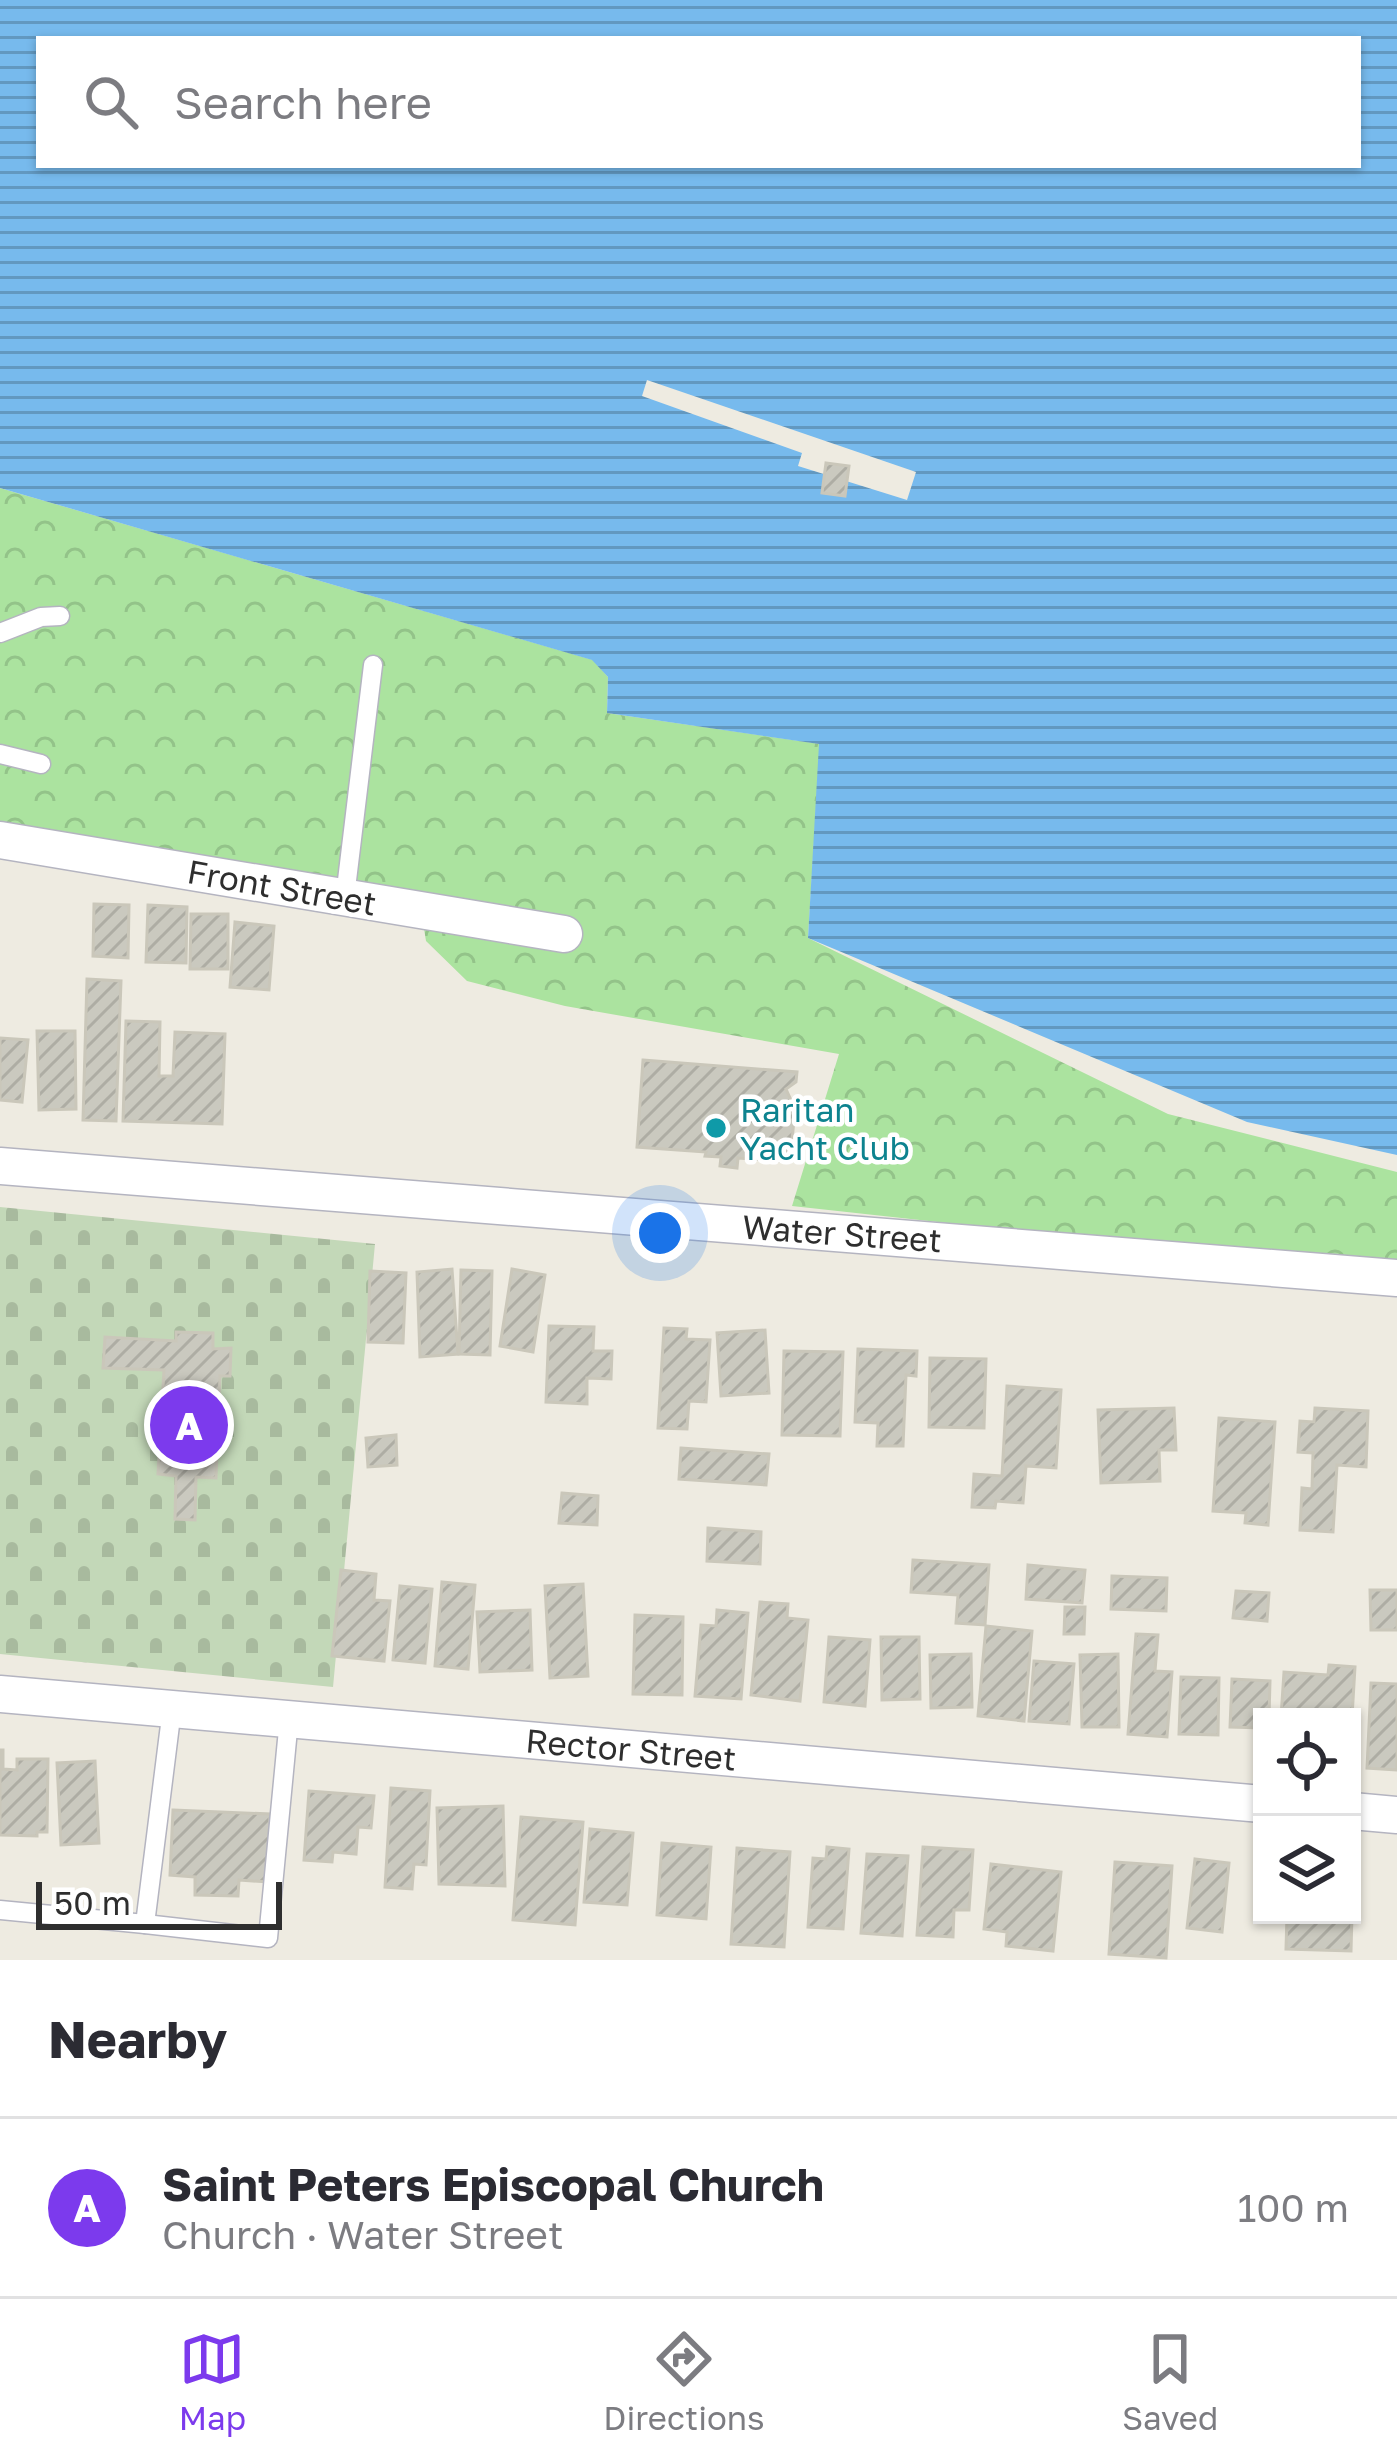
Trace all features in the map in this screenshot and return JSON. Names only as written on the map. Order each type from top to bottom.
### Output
[{"type":"street","name":"Front Street","points":[[0,840],[564,934]]},
{"type":"street","name":"Water Street","points":[[0,1166],[1397,1278]]},
{"type":"street","name":"Rector Street","points":[[0,1694],[1253,1803]]},
{"type":"street","points":[[1361,1812],[1397,1815]]},
{"type":"lane","points":[[0,633],[41,617],[60,616]]},
{"type":"lane","points":[[345,897],[373,665]]},
{"type":"lane","points":[[0,754],[41,764]]},
{"type":"lane","points":[[145,1924],[172,1709]]},
{"type":"lane","points":[[0,1910],[268,1938],[289,1719]]},
{"type":"green space","points":[[0,488],[593,660],[608,677],[607,713],[820,744],[808,938],[1168,1114],[1397,1172],[1397,1272],[792,1206],[839,1054],[565,1006],[467,981],[426,941],[421,910],[0,840]]},
{"type":"green space","points":[[0,1207],[375,1244],[333,1687],[0,1654]]},
{"type":"water","points":[[0,0],[1397,0],[1397,1155],[1247,1122],[808,938],[819,744],[607,713],[608,677],[592,660],[0,488]]},
{"type":"pier","points":[[647,380],[916,472],[907,500],[798,466],[802,453],[642,396]]},
{"type":"building","points":[[826,463],[849,466],[845,496],[822,493]]},
{"type":"building","points":[[94,904],[129,905],[128,958],[93,956]]},
{"type":"building","points":[[148,905],[187,907],[186,963],[146,962]]},
{"type":"building","points":[[191,914],[228,914],[228,969],[190,969]]},
{"type":"building","points":[[235,922],[274,926],[269,990],[230,987]]},
{"type":"building","points":[[87,979],[121,981],[116,1121],[83,1120]]},
{"type":"building","points":[[126,1021],[160,1022],[159,1076],[173,1076],[175,1032],[225,1034],[222,1124],[123,1121]]},
{"type":"building","points":[[37,1031],[75,1031],[76,1109],[39,1110]]},
{"type":"building","points":[[0,1038],[28,1040],[22,1102],[0,1100]]},
{"type":"building","name":"Raritan Yacht Club","points":[[643,1060],[797,1072],[796,1082],[786,1089],[795,1109],[790,1162],[738,1158],[737,1168],[720,1166],[721,1157],[705,1156],[706,1152],[637,1147]]},
{"type":"building","points":[[452,1269],[458,1354],[420,1357],[417,1272]]},
{"type":"building","points":[[512,1269],[545,1275],[533,1352],[500,1346]]},
{"type":"building","points":[[461,1270],[492,1271],[490,1355],[459,1354]]},
{"type":"building","points":[[370,1271],[406,1273],[403,1343],[368,1342]]},
{"type":"building","points":[[549,1326],[594,1327],[593,1351],[612,1351],[611,1379],[587,1378],[587,1404],[546,1402]]},
{"type":"building","points":[[664,1328],[687,1329],[686,1339],[710,1340],[706,1402],[689,1401],[687,1429],[658,1428]]},
{"type":"building","points":[[765,1330],[769,1393],[721,1396],[717,1333]]},
{"type":"building","points":[[176,1332],[213,1333],[213,1349],[231,1348],[230,1376],[220,1376],[216,1478],[196,1477],[195,1520],[175,1519],[176,1476],[158,1474],[164,1370],[103,1368],[105,1337],[176,1341]]},
{"type":"building","points":[[858,1349],[917,1351],[916,1376],[906,1375],[903,1446],[877,1446],[878,1423],[855,1422]]},
{"type":"building","points":[[784,1351],[843,1352],[840,1436],[782,1435]]},
{"type":"building","points":[[930,1358],[986,1359],[984,1428],[929,1427]]},
{"type":"building","points":[[1007,1386],[1061,1390],[1056,1468],[1026,1466],[1023,1503],[996,1501],[995,1508],[972,1507],[974,1474],[1002,1476]]},
{"type":"building","points":[[1174,1408],[1176,1450],[1159,1450],[1160,1481],[1101,1483],[1098,1410]]},
{"type":"building","points":[[1315,1408],[1368,1411],[1366,1467],[1337,1465],[1333,1532],[1300,1530],[1302,1488],[1312,1489],[1313,1453],[1298,1452],[1300,1421],[1314,1422]]},
{"type":"building","points":[[1219,1418],[1275,1422],[1268,1525],[1245,1523],[1246,1513],[1213,1511]]},
{"type":"building","points":[[396,1435],[397,1465],[368,1467],[366,1438]]},
{"type":"building","points":[[681,1448],[769,1454],[766,1485],[679,1479]]},
{"type":"building","points":[[562,1493],[598,1496],[597,1525],[559,1523]]},
{"type":"building","points":[[708,1528],[761,1532],[760,1564],[707,1561]]},
{"type":"building","points":[[913,1560],[989,1565],[985,1625],[956,1623],[958,1595],[911,1592]]},
{"type":"building","points":[[1028,1565],[1085,1570],[1082,1603],[1026,1599]]},
{"type":"building","points":[[341,1570],[376,1574],[374,1600],[390,1601],[384,1661],[332,1656]]},
{"type":"building","points":[[1112,1576],[1167,1578],[1166,1611],[1111,1609]]},
{"type":"building","points":[[442,1582],[475,1585],[468,1669],[435,1666]]},
{"type":"building","points":[[583,1584],[588,1676],[550,1678],[545,1586]]},
{"type":"building","points":[[400,1586],[432,1589],[425,1663],[393,1660]]},
{"type":"building","points":[[1370,1590],[1397,1590],[1397,1630],[1371,1630]]},
{"type":"building","points":[[1236,1591],[1269,1593],[1267,1621],[1233,1618]]},
{"type":"building","points":[[760,1602],[788,1604],[787,1618],[808,1620],[800,1701],[751,1695]]},
{"type":"building","points":[[1065,1607],[1085,1607],[1084,1634],[1064,1634]]},
{"type":"building","points":[[530,1610],[532,1670],[480,1672],[477,1612]]},
{"type":"building","points":[[717,1610],[748,1613],[741,1699],[695,1696],[701,1625],[716,1626]]},
{"type":"building","points":[[635,1615],[683,1617],[682,1695],[633,1694]]},
{"type":"building","points":[[986,1626],[1032,1631],[1024,1721],[978,1716]]},
{"type":"building","points":[[1136,1634],[1158,1635],[1155,1671],[1172,1672],[1167,1737],[1128,1734]]},
{"type":"building","points":[[829,1637],[870,1640],[865,1706],[824,1702]]},
{"type":"building","points":[[881,1637],[919,1637],[920,1699],[882,1700]]},
{"type":"building","points":[[971,1654],[972,1707],[931,1708],[930,1655]]},
{"type":"building","points":[[1118,1654],[1119,1727],[1082,1727],[1080,1655]]},
{"type":"building","points":[[1034,1661],[1074,1664],[1069,1724],[1029,1721]]},
{"type":"building","points":[[1329,1665],[1355,1667],[1353,1708],[1282,1708],[1284,1672],[1328,1675]]},
{"type":"building","points":[[1181,1677],[1219,1678],[1218,1735],[1179,1734]]},
{"type":"building","points":[[1232,1679],[1270,1681],[1269,1708],[1253,1708],[1253,1728],[1230,1727]]},
{"type":"building","points":[[1371,1683],[1397,1684],[1397,1770],[1367,1768]]},
{"type":"building","points":[[0,1750],[3,1769],[17,1770],[17,1759],[48,1759],[47,1832],[0,1835]]},
{"type":"building","points":[[95,1761],[99,1843],[61,1845],[57,1763]]},
{"type":"building","points":[[391,1788],[430,1791],[426,1865],[414,1864],[412,1889],[385,1887]]},
{"type":"building","points":[[309,1791],[374,1796],[371,1828],[358,1827],[356,1854],[333,1852],[332,1862],[304,1860]]},
{"type":"building","points":[[503,1806],[505,1886],[439,1884],[437,1808]]},
{"type":"building","points":[[173,1810],[270,1814],[267,1882],[239,1880],[238,1896],[195,1895],[195,1877],[170,1875]]},
{"type":"building","points":[[521,1817],[583,1822],[575,1925],[513,1920]]},
{"type":"building","points":[[590,1829],[633,1833],[627,1905],[584,1902]]},
{"type":"building","points":[[662,1843],[711,1847],[706,1919],[657,1915]]},
{"type":"building","points":[[827,1847],[849,1849],[843,1929],[808,1927],[813,1858],[826,1859]]},
{"type":"building","points":[[923,1847],[973,1850],[969,1910],[954,1910],[953,1937],[917,1935]]},
{"type":"building","points":[[737,1848],[790,1852],[784,1947],[731,1944]]},
{"type":"building","points":[[867,1854],[908,1856],[902,1936],[861,1933]]},
{"type":"building","points":[[1195,1859],[1229,1863],[1222,1932],[1187,1928]]},
{"type":"building","points":[[1115,1862],[1172,1866],[1166,1958],[1109,1954]]},
{"type":"building","points":[[991,1864],[1061,1872],[1053,1951],[1006,1946],[1007,1932],[984,1929]]},
{"type":"building","points":[[1287,1924],[1352,1924],[1351,1951],[1286,1949]]},
{"type":"place","name":"Raritan Yacht Club","points":[[716,1128]]},
{"type":"place","name":"Saint Peters Episcopal Church","points":[[189,1425]]}]
